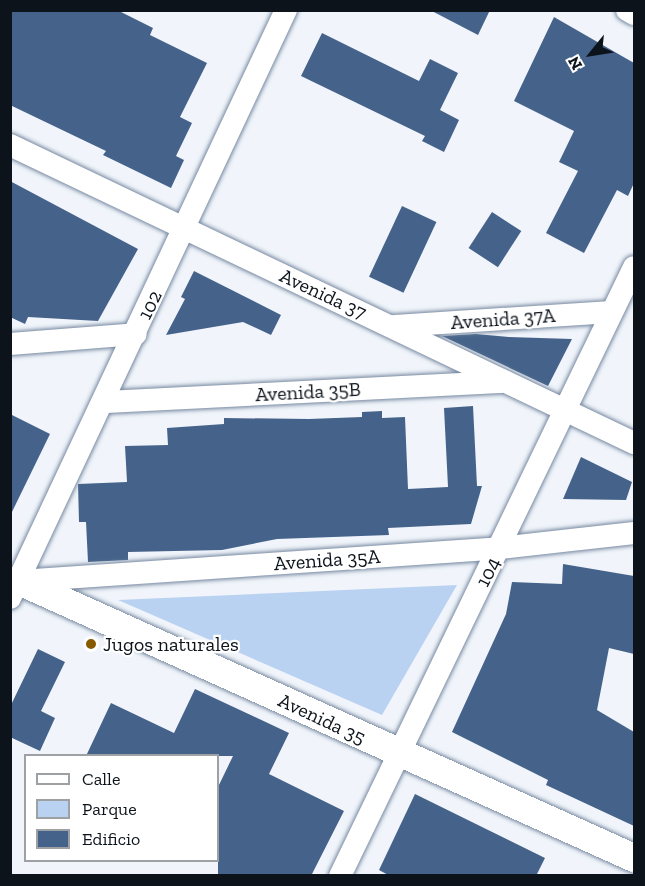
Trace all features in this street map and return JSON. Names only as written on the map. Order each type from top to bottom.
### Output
[{"type":"street","name":"102","points":[[13,584],[105,402],[186,231],[286,10]]},
{"type":"street","points":[[627,10],[634,14]]},
{"type":"street","name":"Avenida 37","points":[[10,145],[186,231],[510,381],[565,411],[634,443]]},
{"type":"street","name":"104","points":[[340,876],[401,755],[634,267]]},
{"type":"street","name":"Avenida 37A","points":[[393,326],[612,312]]},
{"type":"street","points":[[10,344],[136,334]]},
{"type":"street","name":"Avenida 35B","points":[[105,402],[510,381]]},
{"type":"street","name":"Avenida 35A","points":[[13,584],[500,548],[634,533]]},
{"type":"street","name":"Avenida 35","points":[[13,584],[634,858]]},
{"type":"green space","points":[[457,585],[382,715],[118,600]]},
{"type":"building","points":[[10,10],[117,10],[153,28],[150,35],[207,63],[180,117],[192,123],[176,156],[184,160],[171,188],[103,155],[106,151],[10,105]]},
{"type":"building","points":[[430,10],[490,10],[478,35]]},
{"type":"building","points":[[554,17],[634,63],[634,183],[628,196],[617,190],[584,253],[546,233],[578,171],[559,162],[574,131],[514,101]]},
{"type":"building","points":[[322,33],[419,81],[430,59],[458,73],[440,110],[459,120],[444,152],[422,141],[425,136],[301,76]]},
{"type":"building","points":[[10,181],[138,249],[98,321],[28,317],[25,324],[10,317]]},
{"type":"building","points":[[402,206],[436,222],[403,293],[369,277]]},
{"type":"building","points":[[492,212],[521,231],[498,267],[469,248]]},
{"type":"building","points":[[194,271],[281,315],[271,335],[243,322],[166,335],[185,299],[181,297]]},
{"type":"building","points":[[476,334],[572,339],[548,386],[442,336]]},
{"type":"building","points":[[473,406],[477,486],[482,486],[471,524],[388,528],[389,535],[277,539],[222,550],[128,552],[128,560],[88,562],[86,522],[79,522],[78,484],[127,482],[125,446],[168,445],[167,428],[224,424],[224,418],[362,417],[362,412],[382,411],[382,418],[405,417],[408,489],[448,487],[444,408]]},
{"type":"building","points":[[10,414],[50,434],[10,516]]},
{"type":"building","points":[[581,457],[632,482],[626,500],[563,499]]},
{"type":"building","points":[[563,564],[634,576],[634,654],[609,648],[597,710],[634,732],[634,826],[546,785],[548,780],[452,732],[506,614],[512,582],[562,584]]},
{"type":"building","points":[[38,649],[65,662],[41,711],[55,718],[40,751],[10,737],[10,707]]},
{"type":"building","points":[[195,689],[289,733],[269,774],[344,811],[311,876],[218,876],[219,785],[233,756],[219,756],[219,754],[87,754],[111,703],[174,733]]},
{"type":"building","points":[[415,794],[545,858],[536,876],[390,876],[379,870]]},
{"type":"place","name":"Jugos naturales","points":[[91,644]]}]
